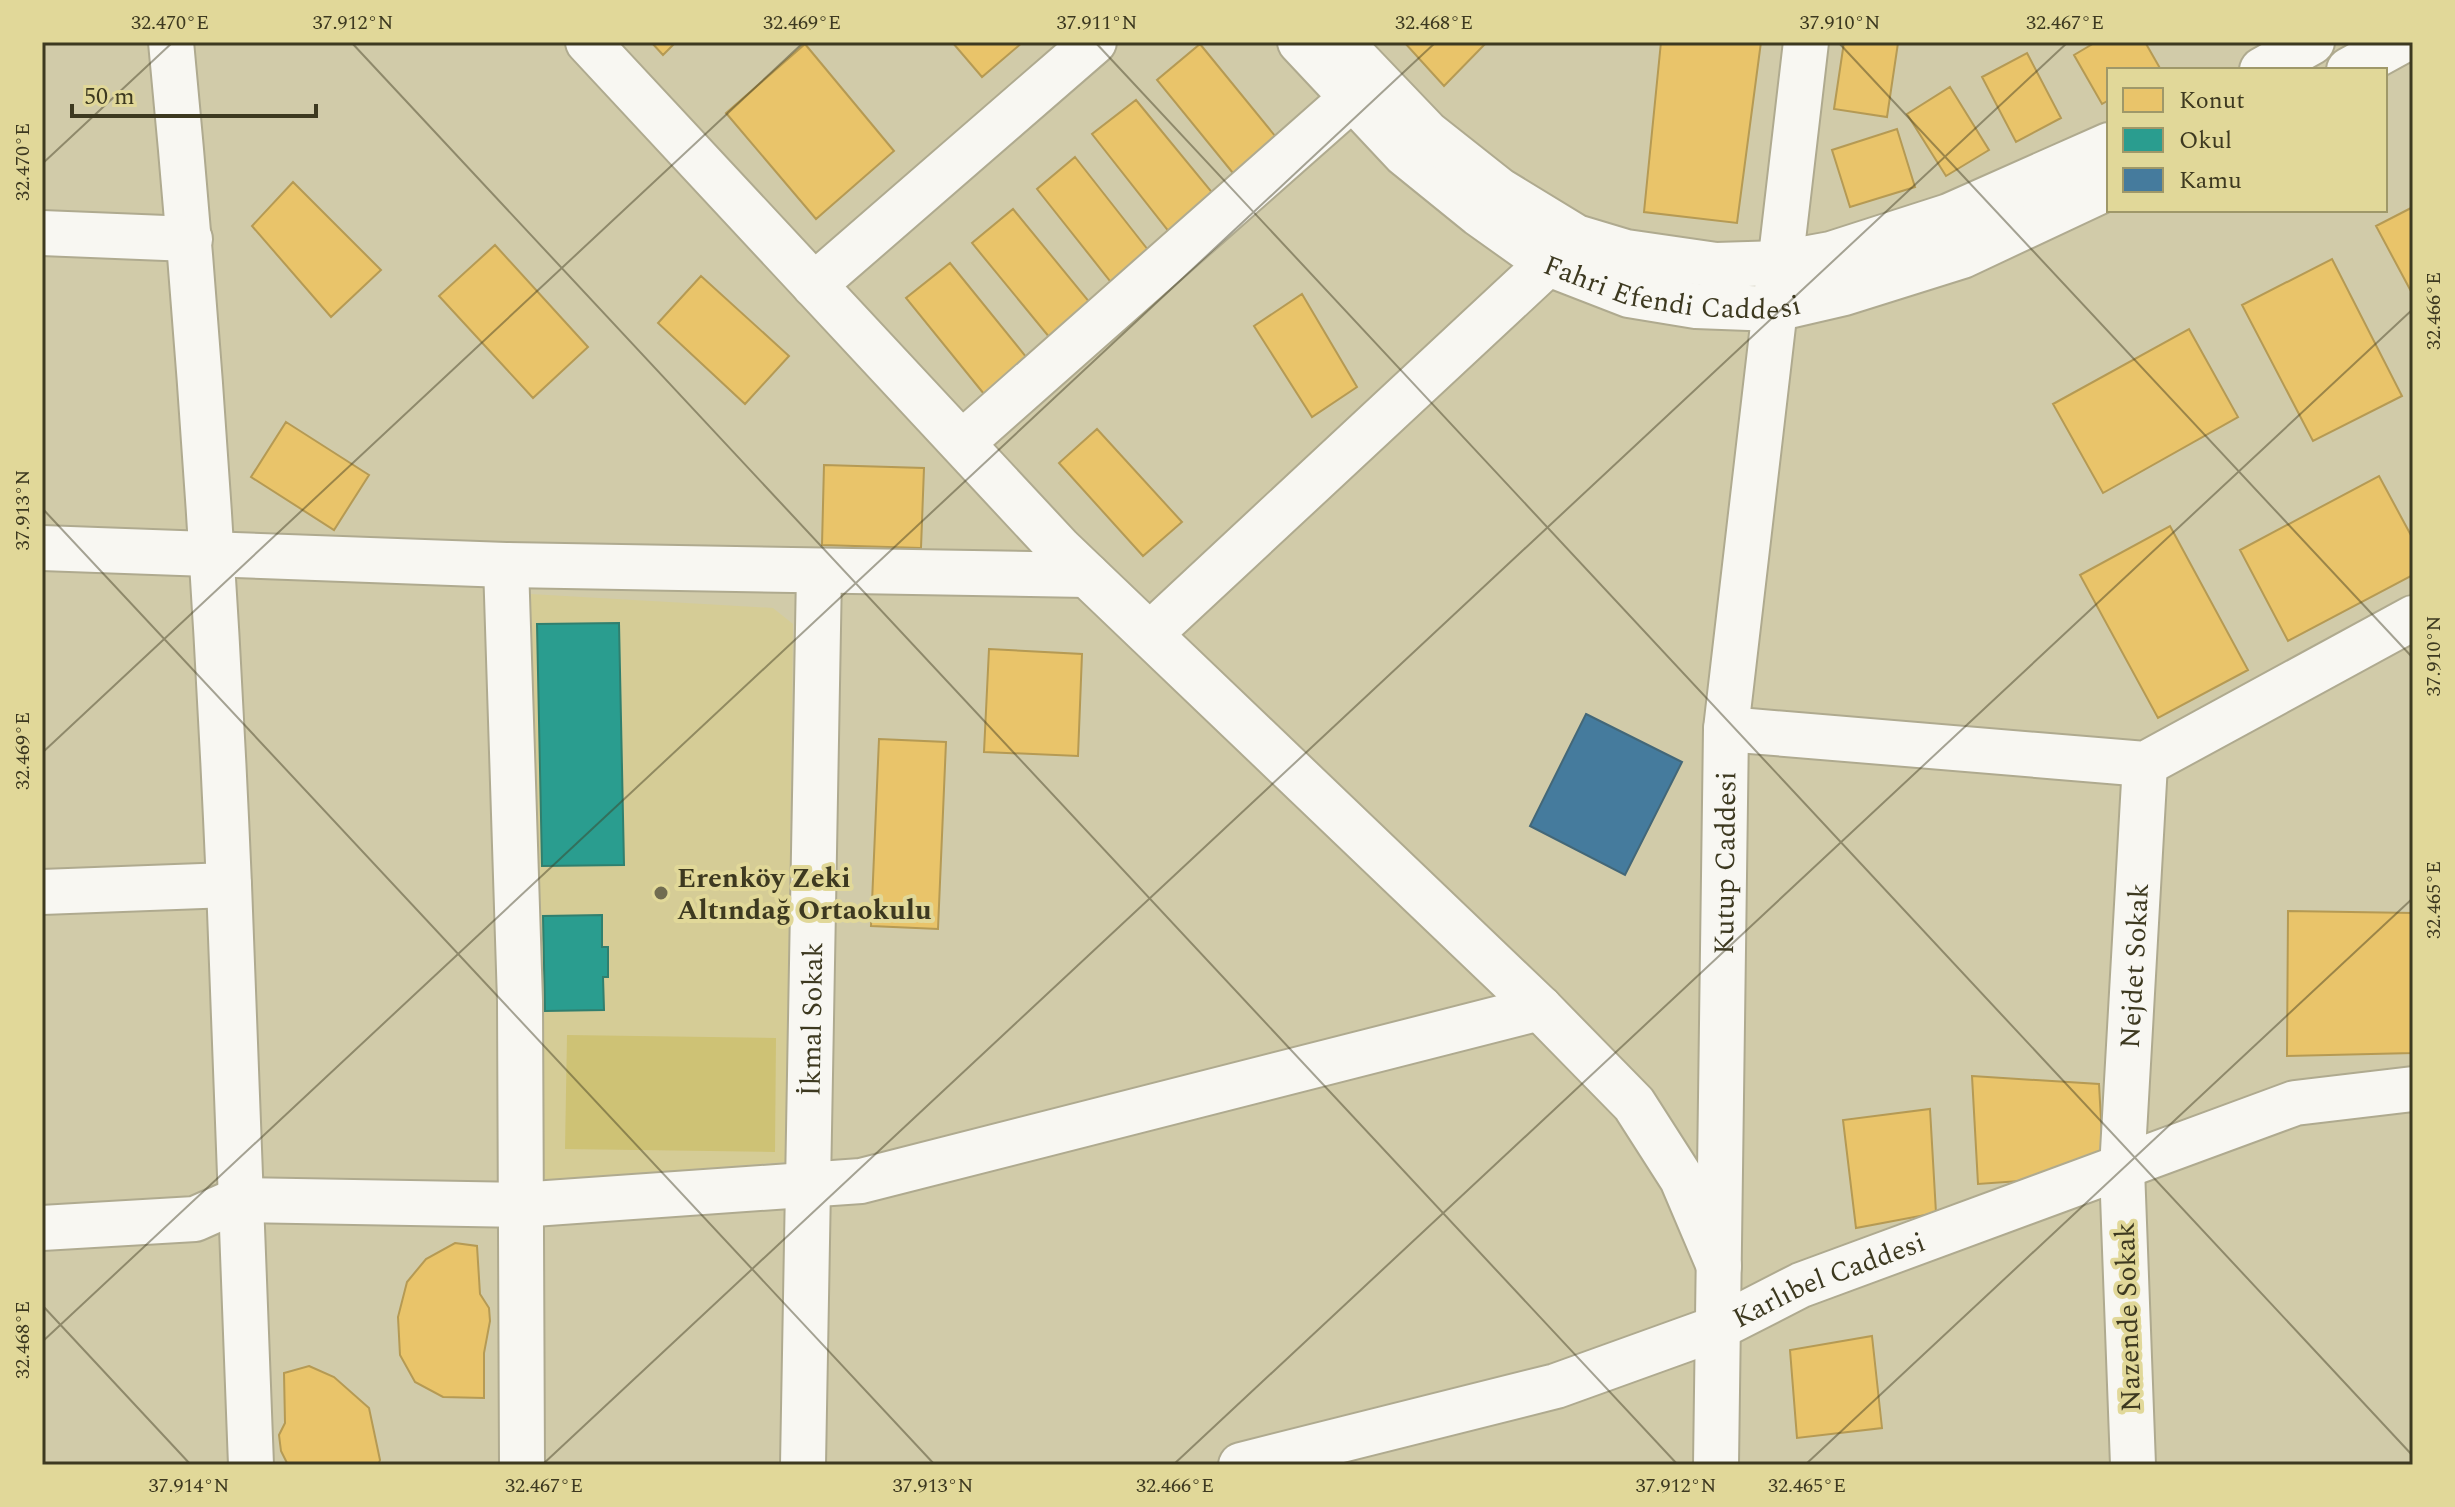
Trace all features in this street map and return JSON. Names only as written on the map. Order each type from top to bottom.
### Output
[{"type":"street","points":[[171,42],[190,239],[229,885],[238,1200],[251,1465]]},
{"type":"street","points":[[588,42],[1087,575],[1540,1008],[1634,1104],[1682,1179],[1719,1266]]},
{"type":"street","points":[[814,285],[1094,42]]},
{"type":"street","name":"Fahri Efendi Caddesi","points":[[1300,42],[1405,154],[1479,214],[1562,250],[1626,252],[1716,265],[1782,263],[1831,254],[1949,216],[2107,146]]},
{"type":"street","name":"Fahri Efendi Caddesi","points":[[1340,42],[1427,133],[1499,190],[1562,250],[1629,295],[1696,306],[1775,309],[1844,293],[1962,256],[2107,188]]},
{"type":"street","name":"Kutup Caddesi","points":[[1716,1465],[1726,729],[1806,42]]},
{"type":"street","points":[[2266,68],[2312,42]]},
{"type":"street","points":[[2353,68],[2400,42]]},
{"type":"street","points":[[962,443],[1351,99]]},
{"type":"street","points":[[42,233],[190,239]]},
{"type":"street","points":[[1150,634],[1562,250]]},
{"type":"street","points":[[42,548],[506,565],[819,573],[1087,575]]},
{"type":"street","points":[[506,565],[520,1001],[522,1465]]},
{"type":"street","name":"İkmal Sokak","points":[[803,1465],[819,573]]},
{"type":"street","points":[[1726,729],[2145,764],[2413,618]]},
{"type":"street","name":"Nejdet Sokak","points":[[2122,1169],[2145,764]]},
{"type":"street","points":[[42,892],[229,885]]},
{"type":"street","points":[[42,1228],[195,1219],[238,1200],[519,1205],[808,1182],[861,1181],[1540,1008]]},
{"type":"street","name":"Karlıbel Caddesi","points":[[1241,1465],[1556,1386],[1717,1328],[1801,1285],[2295,1103],[2413,1089]]},
{"type":"street","name":"Nazende Sokak","points":[[2122,1169],[2133,1465]]},
{"type":"shaded area","name":"Erenköy Zeki Altındağ Ortaokulu","points":[[530,594],[773,608],[793,624],[786,1162],[534,1181]]},
{"type":"shaded area","points":[[567,1035],[776,1038],[775,1152],[565,1149]]},
{"type":"building: Konut","points":[[651,42],[676,42],[663,55]]},
{"type":"building: Konut","points":[[952,42],[1023,42],[982,77]]},
{"type":"building: Konut","points":[[1404,42],[1487,42],[1444,86]]},
{"type":"building: Konut","points":[[1661,42],[1761,42],[1737,223],[1644,212]]},
{"type":"building: Konut","points":[[1844,42],[1898,43],[1887,117],[1834,109]]},
{"type":"building: Konut","points":[[2096,42],[2145,42],[2160,68],[2107,68],[2107,101],[2102,104],[2074,55]]},
{"type":"building: Konut","points":[[805,44],[894,151],[816,219],[726,113]]},
{"type":"building: Konut","points":[[1200,44],[1280,142],[1237,178],[1157,80]]},
{"type":"building: Konut","points":[[2027,53],[2061,118],[2016,142],[1982,77]]},
{"type":"building: Konut","points":[[1950,87],[1989,150],[1946,176],[1907,114]]},
{"type":"building: Konut","points":[[1136,100],[1215,196],[1170,233],[1092,134]]},
{"type":"building: Konut","points":[[1897,129],[1915,187],[1850,207],[1832,150]]},
{"type":"building: Konut","points":[[1075,157],[1152,255],[1114,286],[1037,189]]},
{"type":"building: Konut","points":[[293,182],[381,270],[331,317],[252,226]]},
{"type":"building: Konut","points":[[2413,207],[2413,295],[2376,226]]},
{"type":"building: Konut","points":[[1013,209],[1091,304],[1050,338],[972,243]]},
{"type":"building: Konut","points":[[495,245],[588,347],[533,398],[439,296]]},
{"type":"building: Konut","points":[[2332,259],[2402,396],[2313,441],[2242,305]]},
{"type":"building: Konut","points":[[950,263],[1027,358],[984,394],[906,298]]},
{"type":"building: Konut","points":[[701,276],[789,356],[745,404],[658,323]]},
{"type":"building: Konut","points":[[1302,294],[1357,387],[1312,417],[1254,326]]},
{"type":"building: Konut","points":[[2189,329],[2238,417],[2103,493],[2053,404]]},
{"type":"building: Konut","points":[[286,422],[369,475],[334,530],[251,477]]},
{"type":"building: Konut","points":[[1097,429],[1182,522],[1143,556],[1059,463]]},
{"type":"building: Konut","points":[[824,465],[924,468],[921,548],[822,545]]},
{"type":"building: Konut","points":[[2379,476],[2413,539],[2413,575],[2288,641],[2240,550]]},
{"type":"building: Konut","points":[[2170,526],[2248,670],[2158,718],[2080,575]]},
{"type":"building: Konut","points":[[989,649],[1082,654],[1078,756],[984,752]]},
{"type":"building: Konut","points":[[879,739],[946,742],[938,929],[871,926]]},
{"type":"building: Konut","points":[[2288,911],[2413,913],[2413,1053],[2287,1056]]},
{"type":"building: Konut","points":[[1972,1076],[2099,1084],[2104,1175],[1978,1184]]},
{"type":"building: Konut","points":[[1930,1109],[1936,1213],[1856,1228],[1843,1120]]},
{"type":"building: Konut","points":[[455,1243],[477,1246],[480,1294],[489,1308],[490,1321],[484,1353],[484,1398],[443,1397],[415,1382],[400,1355],[398,1317],[407,1282],[426,1259]]},
{"type":"building: Konut","points":[[1872,1336],[1882,1428],[1797,1438],[1790,1350]]},
{"type":"building: Konut","points":[[309,1366],[334,1377],[369,1408],[380,1460],[378,1465],[288,1465],[281,1451],[279,1435],[285,1423],[284,1373]]},
{"type":"building: Okul","points":[[619,623],[624,865],[542,866],[537,624]]},
{"type":"building: Okul","points":[[602,915],[602,947],[608,947],[608,977],[603,977],[604,1010],[545,1011],[543,916]]},
{"type":"building: Kamu","points":[[1586,714],[1682,762],[1625,875],[1530,826]]},
{"type":"place","name":"Erenköy Zeki Altındağ Ortaokulu","points":[[661,893]]}]
